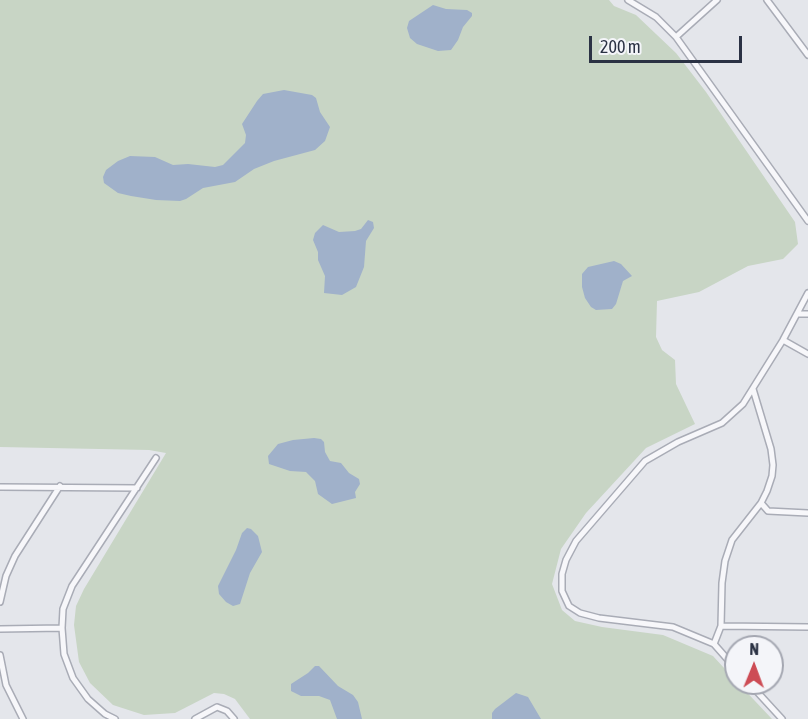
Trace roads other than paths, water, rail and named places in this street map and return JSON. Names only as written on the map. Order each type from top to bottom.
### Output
[{"type":"street","points":[[628,0],[656,17],[676,38],[808,220]]},
{"type":"street","points":[[676,38],[717,0]]},
{"type":"street","points":[[767,0],[808,55]]},
{"type":"street","points":[[724,656],[714,645],[673,627],[580,614],[569,606],[562,591],[562,574],[576,541],[645,461],[668,447],[722,423],[743,405],[783,340],[808,293]]},
{"type":"street","points":[[798,314],[808,314]]},
{"type":"street","points":[[783,340],[808,354]]},
{"type":"street","points":[[714,645],[721,626],[725,561],[732,540],[761,503],[767,491],[773,465],[771,449],[753,389]]},
{"type":"street","points":[[115,719],[105,714],[88,699],[73,678],[64,654],[63,609],[72,586],[156,458]]},
{"type":"street","points":[[0,602],[6,576],[15,556],[60,486]]},
{"type":"street","points":[[0,487],[137,488]]},
{"type":"street","points":[[761,503],[768,511],[808,513]]},
{"type":"street","points":[[721,626],[808,627]]},
{"type":"street","points":[[0,629],[62,628]]},
{"type":"street","points":[[0,655],[6,685],[23,719]]},
{"type":"street","points":[[760,695],[782,719]]},
{"type":"street","points":[[195,719],[217,707],[227,711],[234,719]]},
{"type":"water","points":[[433,5],[446,9],[467,10],[472,13],[451,50],[438,51],[417,44],[410,38],[407,28],[409,21]]},
{"type":"water","points":[[284,90],[312,95],[316,98],[320,112],[330,127],[325,141],[315,150],[274,161],[254,169],[235,182],[203,188],[180,201],[156,200],[118,193],[104,183],[103,177],[106,170],[130,156],[155,157],[173,165],[215,167],[223,165],[245,143],[246,135],[242,124],[257,101],[263,94]]},
{"type":"water","points":[[368,220],[373,222],[374,228],[366,241],[364,267],[356,287],[342,295],[324,293],[325,276],[313,240],[315,233],[323,225],[339,232],[355,231],[361,229]]},
{"type":"water","points":[[614,261],[621,264],[632,276],[623,281],[616,304],[612,309],[596,310],[585,298],[582,274],[588,267]]},
{"type":"water","points":[[314,438],[324,442],[325,452],[330,461],[341,463],[349,473],[359,479],[360,484],[355,492],[356,498],[332,504],[318,494],[315,481],[306,472],[290,471],[269,464],[268,456],[278,444]]},
{"type":"water","points":[[247,528],[258,536],[262,552],[250,573],[240,604],[233,606],[219,594],[218,586],[242,533]]},
{"type":"water","points":[[315,666],[319,666],[338,686],[353,695],[358,702],[362,719],[337,719],[330,700],[319,696],[301,696],[291,691],[291,684]]},
{"type":"water","points":[[516,693],[528,697],[541,719],[492,719],[495,709]]}]
